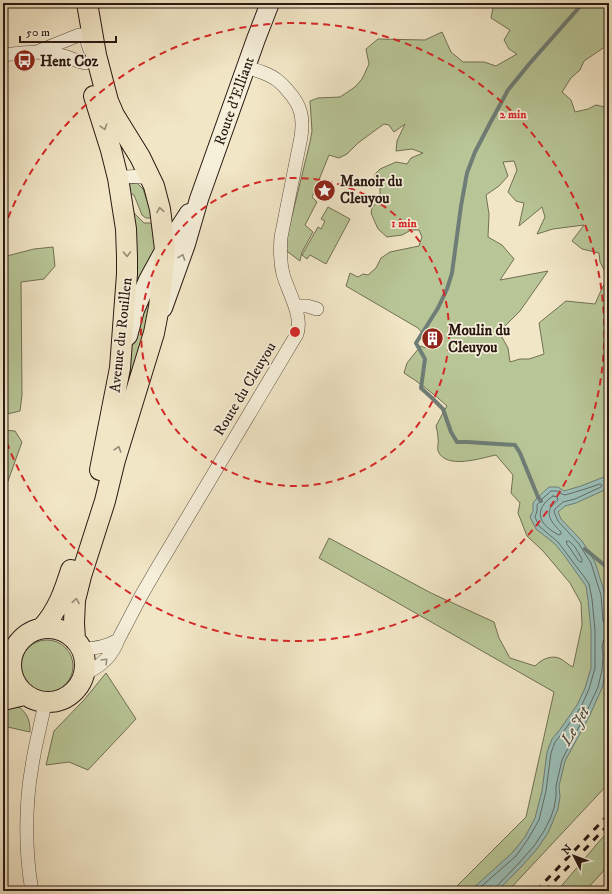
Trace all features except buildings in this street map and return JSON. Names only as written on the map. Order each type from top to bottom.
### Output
[{"type":"main road","name":"Avenue du Rouillen","points":[[42,628],[52,616],[60,601],[82,536],[99,475],[120,368],[127,274],[126,229],[118,178],[85,63],[76,22],[74,3]]},
{"type":"main road","name":"Avenue du Rouillen","points":[[78,644],[74,623],[75,600],[115,460],[154,333],[159,307],[165,249],[158,198],[151,179],[140,157],[114,115],[108,101],[96,55],[87,3]]},
{"type":"main road","points":[[51,628],[68,634],[78,644],[85,662],[84,674],[79,686],[70,695],[63,700],[45,703],[34,701],[18,689],[11,675],[7,660],[16,644],[22,638],[35,630],[51,628]]},
{"type":"main road","points":[[3,700],[24,695]]},
{"type":"street","name":"Route d'Elliant","points":[[154,333],[186,244],[199,200],[270,3]]},
{"type":"street","points":[[39,51],[79,35]]},
{"type":"street","name":"Avenue du Rouillen","points":[[79,35],[84,35],[86,38],[96,75],[108,101]]},
{"type":"street","points":[[3,55],[39,51],[60,54],[85,63]]},
{"type":"street","name":"Route du Cleuyou","points":[[84,674],[99,666],[106,660],[115,648],[141,596],[299,329],[299,323],[281,264],[280,251],[281,237],[303,129],[302,113],[293,96],[277,79],[246,67]]},
{"type":"street","points":[[118,178],[125,176],[139,176],[151,179]]},
{"type":"street","name":"Route d'Elliant","points":[[120,368],[135,310],[148,280],[165,249],[199,200]]},
{"type":"street","points":[[294,306],[307,306],[317,309]]},
{"type":"street","points":[[78,644],[95,649],[104,647],[118,640]]},
{"type":"street","points":[[32,891],[29,875],[27,806],[31,766],[45,703]]},
{"type":"green space","points":[[494,3],[609,3],[609,44],[584,61],[580,70],[571,78],[562,92],[571,100],[575,112],[588,109],[596,105],[605,107],[609,110],[609,279],[609,783],[508,891],[452,891],[526,817],[554,692],[319,558],[329,538],[431,593],[494,622],[499,638],[510,658],[535,666],[543,660],[556,657],[573,667],[582,625],[581,603],[570,583],[543,551],[527,536],[518,513],[520,503],[511,493],[513,475],[496,455],[473,460],[456,461],[448,460],[442,457],[438,451],[438,434],[436,426],[447,406],[427,389],[404,373],[407,363],[419,348],[421,346],[425,348],[430,342],[418,328],[346,286],[350,273],[358,277],[363,274],[368,275],[376,268],[381,258],[390,252],[419,246],[422,237],[419,230],[411,230],[402,235],[387,237],[378,229],[371,213],[372,208],[380,198],[380,185],[374,180],[375,174],[380,169],[396,162],[407,164],[411,158],[423,153],[412,149],[396,151],[397,141],[405,124],[394,132],[389,125],[384,124],[358,143],[347,154],[339,158],[329,155],[312,197],[317,202],[305,225],[313,232],[302,252],[300,261],[284,249],[312,131],[310,101],[318,98],[340,97],[355,87],[362,79],[369,64],[366,49],[378,39],[425,40],[442,32],[451,52],[463,62],[484,62],[496,66],[517,54],[509,49],[504,40],[510,30],[491,18]],"holes":[[[514,161],[517,170],[508,192],[516,201],[524,203],[519,226],[542,207],[545,217],[537,234],[553,229],[584,225],[572,241],[582,249],[599,253],[600,262],[609,279],[603,286],[595,304],[566,301],[539,323],[544,354],[529,359],[520,359],[510,362],[508,348],[499,332],[520,311],[548,271],[500,280],[514,259],[502,245],[488,237],[489,214],[486,195],[499,186],[508,176],[503,162]]]},
{"type":"green space","points":[[137,183],[143,189],[153,218],[146,218],[142,215],[134,195],[130,193],[128,184]]},
{"type":"green space","points":[[131,202],[134,213],[144,223],[154,223],[159,252],[131,305]]},
{"type":"green space","points":[[328,207],[350,219],[326,264],[310,255],[307,259],[302,255],[318,227],[321,229],[325,221],[321,219]]},
{"type":"green space","points":[[53,247],[55,266],[44,279],[21,282],[22,395],[20,411],[3,415],[3,257],[34,249]]},
{"type":"green space","points":[[158,278],[126,403],[122,402],[132,341]]},
{"type":"green space","points":[[3,430],[15,431],[22,442],[3,495]]},
{"type":"green space","points":[[42,640],[52,640],[61,644],[69,652],[73,661],[73,671],[69,680],[61,688],[52,692],[42,692],[33,688],[25,680],[21,671],[21,661],[25,652],[33,644]]},
{"type":"green space","points":[[106,673],[136,719],[88,770],[69,762],[46,765],[54,731],[84,700]]},
{"type":"green space","points":[[19,707],[25,712],[28,718],[30,732],[3,726],[3,710]]},
{"type":"green space","points":[[609,830],[609,865],[585,891],[557,891]]},
{"type":"water","name":"Le Jet","points":[[609,475],[609,488],[576,503],[565,506],[558,512],[561,519],[582,541],[595,562],[605,594],[608,638],[606,646],[606,670],[602,688],[589,717],[565,761],[559,786],[560,797],[558,809],[548,833],[537,849],[497,891],[470,891],[512,853],[525,837],[535,818],[542,791],[547,752],[552,739],[577,705],[585,688],[591,668],[591,630],[586,586],[555,544],[536,529],[530,517],[533,511],[533,503],[549,487],[558,487],[564,491]]},
{"type":"waterway","points":[[541,501],[515,445],[457,442],[451,432],[443,409],[421,388],[425,359],[416,343],[438,308],[447,289],[452,273],[467,173],[475,152],[508,90],[583,3]]},
{"type":"waterway","points":[[585,549],[609,569]]},
{"type":"railway","points":[[536,891],[609,814]]},
{"type":"railway","points":[[545,891],[609,824]]},
{"type":"place","name":"Hent Coz","points":[[25,61]]},
{"type":"place","name":"Manoir du Cleuyou","points":[[325,190]]},
{"type":"place","name":"Moulin du Cleuyou","points":[[433,339]]}]
